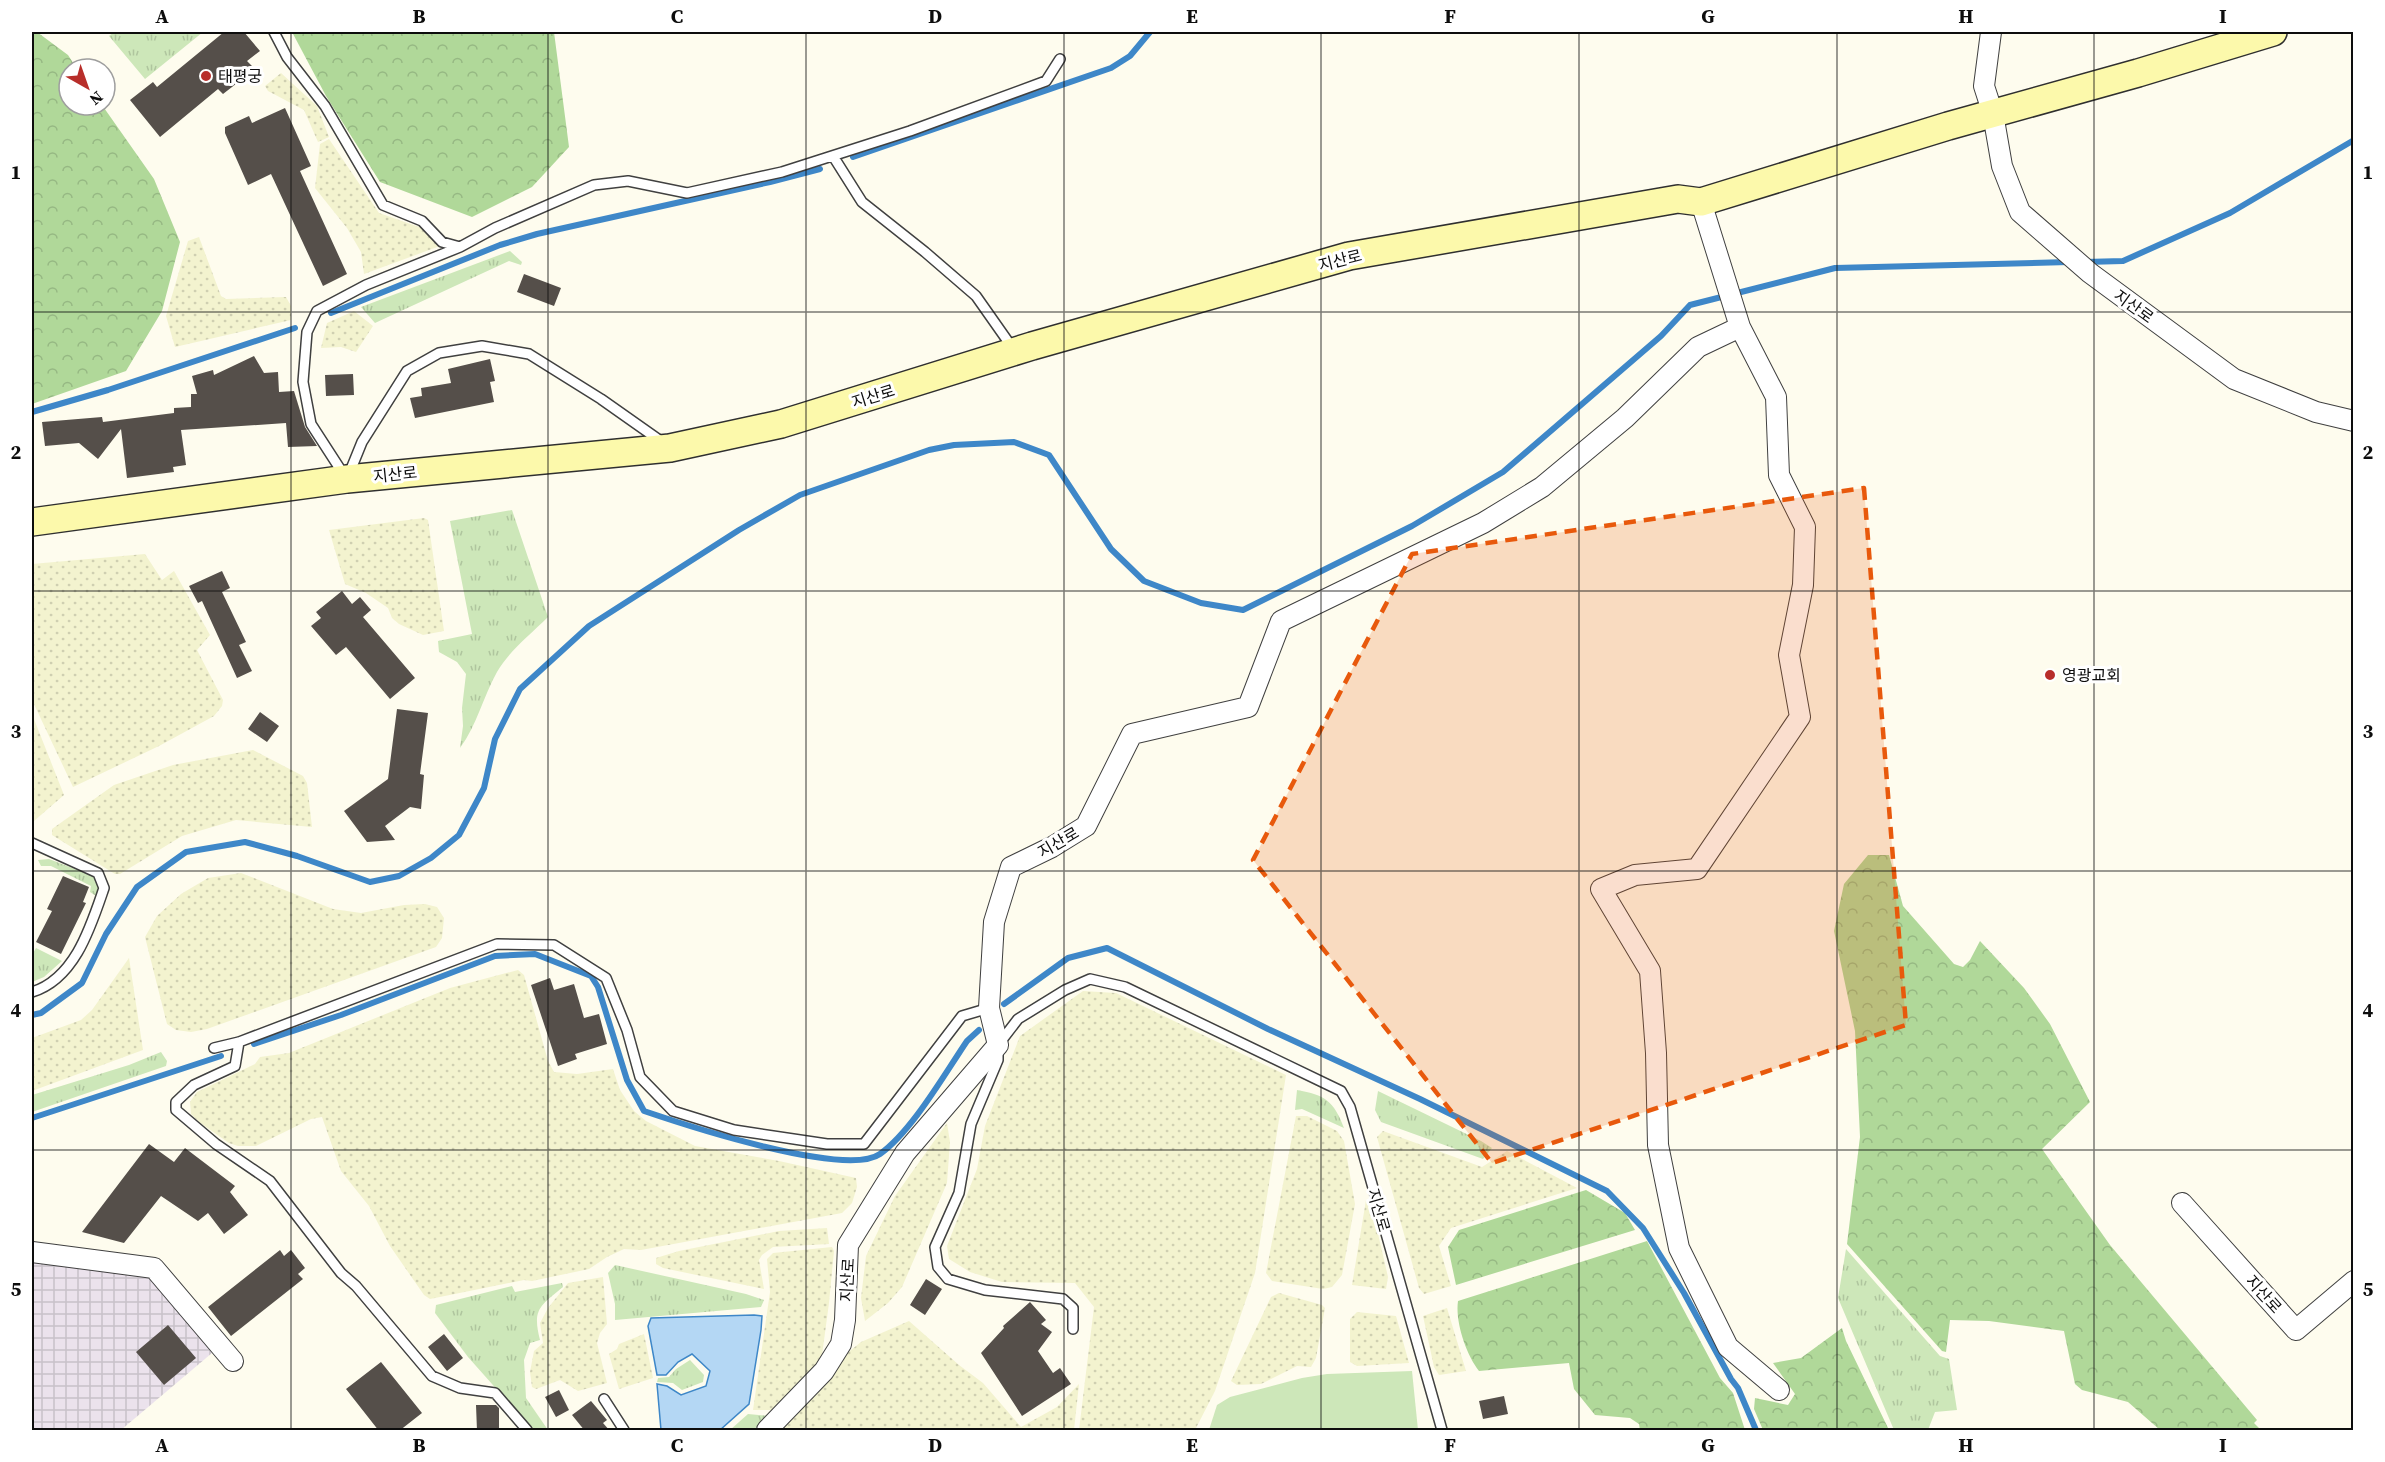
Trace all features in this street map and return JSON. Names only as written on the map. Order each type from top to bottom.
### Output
[{"type":"main road","name":"지산로","points":[[32,522],[347,479],[670,448],[781,424],[1015,352],[1349,256],[1678,199],[1701,202],[2273,32]]},
{"type":"street","points":[[1991,32],[1983,87],[1993,114]]},
{"type":"street","name":"지산로","points":[[1993,114],[2002,166],[2020,212],[2090,273],[2234,379],[2316,412],[2354,421]]},
{"type":"street","points":[[1701,202],[1740,327],[1776,397],[1779,475],[1805,527],[1803,585],[1789,655],[1800,717],[1697,868],[1635,875],[1601,889],[1650,971],[1656,1053],[1658,1145],[1679,1248],[1728,1347],[1779,1390]]},
{"type":"street","name":"지산로","points":[[767,1431],[824,1371],[841,1344],[845,1320],[848,1245],[905,1154],[998,1045],[989,1008],[994,922],[1011,867],[1052,847],[1086,826],[1132,734],[1248,707],[1281,621],[1483,523],[1542,487],[1625,418],[1698,346],[1740,327]]},
{"type":"street","name":"지산로","points":[[2182,1203],[2296,1330],[2354,1281]]},
{"type":"street","points":[[32,1252],[154,1268],[233,1361]]},
{"type":"lane","points":[[274,32],[287,57],[325,106],[383,205],[422,221],[442,242],[459,247]]},
{"type":"lane","points":[[347,479],[311,424],[303,382],[307,332],[317,311],[366,285],[459,247],[495,228],[594,185],[628,181],[687,193],[782,172],[910,131],[1046,81],[1060,59]]},
{"type":"lane","points":[[833,156],[862,202],[976,296],[1015,352]]},
{"type":"lane","points":[[347,479],[362,442],[407,371],[439,353],[482,346],[529,354],[601,399],[670,448]]},
{"type":"lane","points":[[32,843],[98,873],[104,888],[88,936],[58,979],[32,992]]},
{"type":"lane","points":[[214,1048],[239,1042],[497,944],[554,945],[606,978],[627,1030],[640,1077],[673,1111],[734,1130],[826,1144],[864,1144],[962,1016],[989,1008]]},
{"type":"lane","name":"지산로","points":[[1073,1329],[1073,1308],[1063,1299],[985,1290],[948,1279],[939,1267],[935,1247],[959,1193],[971,1124],[998,1060],[998,1045],[1018,1019],[1036,1006],[1090,979],[1125,987],[1341,1090],[1350,1107],[1442,1431]]},
{"type":"lane","points":[[239,1042],[235,1066],[194,1085],[176,1102],[176,1110],[216,1144],[270,1181],[341,1273],[356,1286],[432,1376],[460,1388],[495,1393],[527,1431]]},
{"type":"lane","points":[[604,1399],[624,1431]]},
{"type":"highlighted area","points":[[1864,488],[1906,1025],[1492,1163],[1253,860],[1412,554]]},
{"type":"shaded area","points":[[32,1262],[151,1274],[212,1353],[121,1430],[32,1430]]},
{"type":"green space","points":[[32,32],[37,32],[69,57],[57,57],[57,117],[110,117],[154,179],[180,242],[162,311],[126,371],[32,404]]},
{"type":"green space","points":[[114,32],[203,32],[145,79],[109,36]]},
{"type":"green space","points":[[292,32],[554,32],[569,147],[532,187],[472,217],[380,182],[326,96]]},
{"type":"green space","points":[[281,73],[317,106],[329,137],[318,142],[304,110],[268,91],[265,86]]},
{"type":"green space","points":[[329,139],[379,213],[422,228],[440,246],[364,274],[361,252],[347,228],[315,188],[320,144]]},
{"type":"green space","points":[[199,237],[221,296],[226,299],[286,297],[291,306],[291,320],[175,347],[166,316],[188,241]]},
{"type":"green space","points":[[510,251],[522,262],[521,265],[509,261],[375,323],[361,307]]},
{"type":"green space","points":[[354,311],[373,326],[356,352],[341,347],[321,348],[327,323]]},
{"type":"green space","points":[[512,510],[548,617],[502,664],[460,748],[466,674],[457,662],[439,652],[438,641],[472,634],[450,521]]},
{"type":"green space","points":[[424,518],[428,520],[444,631],[423,635],[399,624],[392,618],[388,608],[366,593],[345,584],[329,530]]},
{"type":"green space","points":[[145,554],[162,580],[174,571],[210,635],[197,650],[223,700],[222,706],[214,716],[159,746],[73,787],[32,700],[32,564]]},
{"type":"green space","points":[[32,714],[64,795],[34,821],[32,821]]},
{"type":"green space","points":[[253,750],[303,776],[307,783],[312,827],[236,820],[182,836],[120,874],[115,874],[52,835],[52,829],[114,785],[173,765]]},
{"type":"green space","points":[[1868,855],[1889,855],[1903,906],[1954,964],[1963,967],[1970,960],[1980,941],[2024,988],[2050,1024],[2090,1102],[2042,1149],[2110,1245],[2257,1420],[2254,1423],[2261,1430],[2160,1430],[2128,1402],[2082,1390],[2075,1384],[2064,1331],[1989,1321],[1950,1320],[1946,1352],[1942,1351],[1847,1244],[1860,1137],[1855,1031],[1834,931],[1844,884]]},
{"type":"green space","points":[[49,859],[93,876],[100,889],[96,896],[90,892],[91,886],[51,866],[41,866],[38,860]]},
{"type":"green space","points":[[241,873],[333,909],[361,913],[404,905],[425,904],[437,907],[444,918],[442,938],[436,947],[207,1029],[191,1032],[176,1030],[167,1024],[145,937],[157,916],[181,894],[208,878]]},
{"type":"green space","points":[[36,948],[62,961],[44,977],[32,982],[32,955]]},
{"type":"green space","points":[[129,958],[143,1050],[32,1091],[32,1038],[81,1020],[92,1010]]},
{"type":"green space","points":[[518,970],[524,975],[548,1061],[554,1072],[577,1074],[613,1069],[620,1090],[634,1111],[646,1121],[695,1146],[856,1178],[857,1187],[852,1203],[842,1213],[641,1250],[624,1249],[589,1269],[430,1299],[424,1295],[390,1246],[369,1206],[341,1171],[322,1117],[311,1119],[256,1146],[238,1146],[229,1143],[191,1114],[190,1102],[197,1092],[255,1064],[260,1057],[289,1053],[450,988]]},
{"type":"green space","points":[[1083,991],[1116,993],[1286,1075],[1255,1273],[1215,1391],[1195,1430],[1079,1430],[1094,1307],[1075,1283],[1002,1282],[970,1272],[949,1259],[947,1246],[977,1169],[985,1126],[1020,1036]]},
{"type":"green space","points":[[161,1052],[167,1061],[166,1066],[32,1112],[32,1095],[129,1065]]},
{"type":"green space","points":[[1297,1090],[1322,1097],[1332,1105],[1344,1128],[1302,1109],[1295,1110]]},
{"type":"green space","points":[[1378,1091],[1492,1148],[1483,1159],[1381,1122],[1375,1110]]},
{"type":"green space","points":[[1296,1116],[1307,1116],[1337,1131],[1344,1141],[1355,1204],[1342,1275],[1332,1287],[1323,1289],[1272,1281],[1266,1273]]},
{"type":"green space","points":[[947,1123],[950,1142],[947,1183],[902,1287],[888,1303],[865,1321],[861,1298],[866,1256],[895,1196]]},
{"type":"green space","points":[[1383,1131],[1482,1167],[1507,1151],[1577,1188],[1451,1228],[1439,1246],[1451,1286],[1424,1294],[1419,1288],[1377,1137]]},
{"type":"green space","points":[[1586,1190],[1625,1213],[1635,1230],[1456,1285],[1448,1247],[1459,1230]]},
{"type":"green space","points":[[1366,1200],[1373,1212],[1388,1277],[1386,1289],[1352,1285]]},
{"type":"green space","points":[[827,1228],[829,1244],[773,1247],[762,1255],[759,1260],[764,1289],[663,1268],[656,1264],[656,1258],[679,1251],[779,1231]]},
{"type":"green space","points":[[1647,1241],[1720,1378],[1733,1393],[1745,1430],[1640,1430],[1639,1424],[1630,1418],[1595,1415],[1574,1389],[1569,1363],[1479,1371],[1470,1356],[1462,1338],[1458,1318],[1458,1301]]},
{"type":"green space","points":[[832,1247],[834,1251],[829,1303],[820,1370],[776,1410],[753,1410],[770,1292],[767,1259],[773,1253]]},
{"type":"green space","points":[[1846,1249],[1940,1356],[1949,1359],[1957,1410],[1935,1412],[1928,1430],[1894,1430],[1838,1298]]},
{"type":"green space","points":[[615,1265],[764,1300],[761,1307],[615,1320],[615,1304],[608,1273]]},
{"type":"green space","points":[[603,1277],[607,1324],[600,1333],[597,1343],[607,1383],[578,1391],[560,1380],[536,1389],[532,1387],[530,1372],[534,1351],[543,1343],[540,1323],[548,1308],[568,1283]]},
{"type":"green space","points":[[562,1283],[563,1287],[540,1309],[537,1321],[540,1340],[530,1343],[524,1360],[526,1398],[548,1430],[533,1430],[468,1357],[435,1313],[436,1305],[512,1286],[515,1292]]},
{"type":"green space","points":[[1279,1293],[1322,1305],[1325,1308],[1316,1358],[1311,1367],[1297,1366],[1261,1384],[1237,1385],[1231,1381],[1271,1297]]},
{"type":"green space","points":[[1447,1308],[1466,1371],[1439,1375],[1434,1367],[1423,1316]]},
{"type":"green space","points":[[1357,1312],[1396,1316],[1409,1363],[1357,1366],[1350,1362],[1350,1319]]},
{"type":"green space","points":[[909,1321],[983,1383],[1021,1427],[1057,1407],[1079,1384],[1074,1430],[779,1430],[846,1354],[861,1342]]},
{"type":"green space","points":[[1842,1328],[1846,1341],[1889,1430],[1763,1430],[1754,1409],[1755,1398],[1788,1405],[1795,1394],[1773,1363],[1801,1358]]},
{"type":"green space","points":[[644,1334],[653,1378],[619,1389],[609,1354],[617,1349],[619,1344]]},
{"type":"green space","points":[[690,1360],[704,1375],[703,1382],[682,1390],[673,1383],[657,1382],[658,1378],[669,1377],[676,1369]]},
{"type":"green space","points":[[1412,1371],[1418,1430],[1209,1430],[1217,1405],[1230,1397],[1302,1378],[1327,1374]]},
{"type":"green space","points":[[748,1414],[771,1416],[753,1430],[730,1430]]},
{"type":"water","points":[[762,1316],[749,1404],[720,1430],[661,1430],[657,1384],[667,1386],[681,1395],[706,1386],[710,1371],[692,1354],[678,1362],[666,1375],[657,1375],[648,1326],[651,1318]]},
{"type":"building","points":[[224,32],[244,32],[260,51],[247,61],[252,66],[238,77],[241,80],[223,94],[218,89],[160,137],[130,100],[153,82],[157,87]]},
{"type":"building","points":[[285,108],[311,166],[300,171],[347,274],[323,286],[271,174],[248,185],[225,133],[225,127],[249,116],[252,123]]},
{"type":"building","points":[[524,274],[561,288],[554,306],[517,292]]},
{"type":"building","points":[[254,356],[264,373],[278,372],[279,392],[294,391],[305,427],[317,446],[288,447],[286,423],[181,430],[186,465],[173,467],[174,472],[127,478],[121,429],[98,459],[79,443],[45,446],[42,422],[102,417],[103,422],[174,413],[174,408],[191,407],[191,394],[197,394],[192,376],[213,370],[214,375]]},
{"type":"building","points":[[490,359],[495,381],[490,382],[494,402],[415,418],[410,398],[422,396],[421,388],[451,383],[448,369]]},
{"type":"building","points":[[353,374],[354,395],[326,396],[325,375]]},
{"type":"building","points":[[222,571],[230,588],[222,592],[246,642],[239,645],[252,671],[237,678],[202,601],[198,603],[189,586]]},
{"type":"building","points":[[342,591],[352,604],[360,597],[371,610],[363,617],[415,678],[390,699],[346,647],[336,655],[311,626],[321,618],[316,612]]},
{"type":"building","points":[[397,709],[428,713],[420,774],[424,775],[421,809],[410,807],[385,826],[395,840],[367,842],[344,811],[388,779]]},
{"type":"building","points":[[260,712],[279,726],[267,742],[248,729]]},
{"type":"building","points":[[63,876],[89,887],[83,902],[86,903],[61,954],[36,942],[52,911],[47,909]]},
{"type":"building","points":[[550,978],[554,990],[574,984],[584,1018],[599,1014],[607,1044],[575,1054],[577,1059],[558,1066],[531,985]]},
{"type":"building","points":[[149,1144],[174,1162],[185,1148],[235,1186],[230,1192],[248,1215],[224,1234],[208,1213],[198,1221],[161,1196],[124,1243],[82,1232]]},
{"type":"building","points":[[280,1250],[284,1256],[291,1250],[305,1268],[298,1274],[303,1279],[231,1336],[208,1307]]},
{"type":"building","points":[[926,1279],[942,1289],[925,1315],[910,1305]]},
{"type":"building","points":[[1030,1302],[1046,1320],[1041,1324],[1052,1332],[1038,1351],[1053,1373],[1060,1368],[1071,1384],[1022,1416],[981,1353],[1004,1328],[1003,1326]]},
{"type":"building","points":[[168,1325],[196,1358],[164,1385],[136,1352]]},
{"type":"building","points":[[444,1334],[463,1358],[447,1371],[428,1347]]},
{"type":"building","points":[[381,1362],[422,1413],[399,1431],[379,1431],[346,1389]]},
{"type":"building","points":[[559,1390],[569,1410],[556,1417],[545,1397]]},
{"type":"building","points":[[1504,1396],[1508,1414],[1483,1419],[1479,1401]]},
{"type":"building","points":[[591,1401],[607,1420],[603,1423],[610,1431],[585,1431],[572,1415]]},
{"type":"building","points":[[476,1405],[496,1405],[499,1408],[499,1431],[477,1431]]},
{"type":"waterway","points":[[853,157],[1111,68],[1130,56],[1150,32]]},
{"type":"waterway","points":[[2085,262],[2123,261],[2230,213],[2354,140]]},
{"type":"waterway","points":[[331,313],[500,245],[537,234],[820,169]]},
{"type":"waterway","points":[[32,1015],[41,1013],[82,983],[106,934],[137,887],[186,852],[245,842],[297,856],[370,882],[399,876],[431,858],[459,835],[484,788],[495,739],[520,689],[589,626],[739,530],[800,495],[929,450],[954,445],[1014,442],[1049,455],[1111,549],[1144,581],[1201,603],[1243,610],[1412,526],[1503,472],[1661,336],[1690,305],[1835,268],[2069,262]]},
{"type":"waterway","points":[[32,412],[108,390],[295,328]]},
{"type":"waterway","points":[[1004,1004],[1068,958],[1107,948],[1268,1029],[1420,1099],[1607,1191],[1643,1228],[1684,1293],[1738,1388],[1756,1430]]},
{"type":"waterway","points":[[254,1044],[341,1015],[495,956],[535,954],[591,976],[598,987],[627,1080],[644,1111],[765,1147],[801,1155],[862,1160],[880,1154],[904,1131],[927,1102],[967,1041],[979,1030]]},
{"type":"waterway","points":[[32,1118],[221,1056]]},
{"type":"place","name":"태평궁","points":[[206,76]]},
{"type":"place","name":"영광교회","points":[[2050,675]]}]
